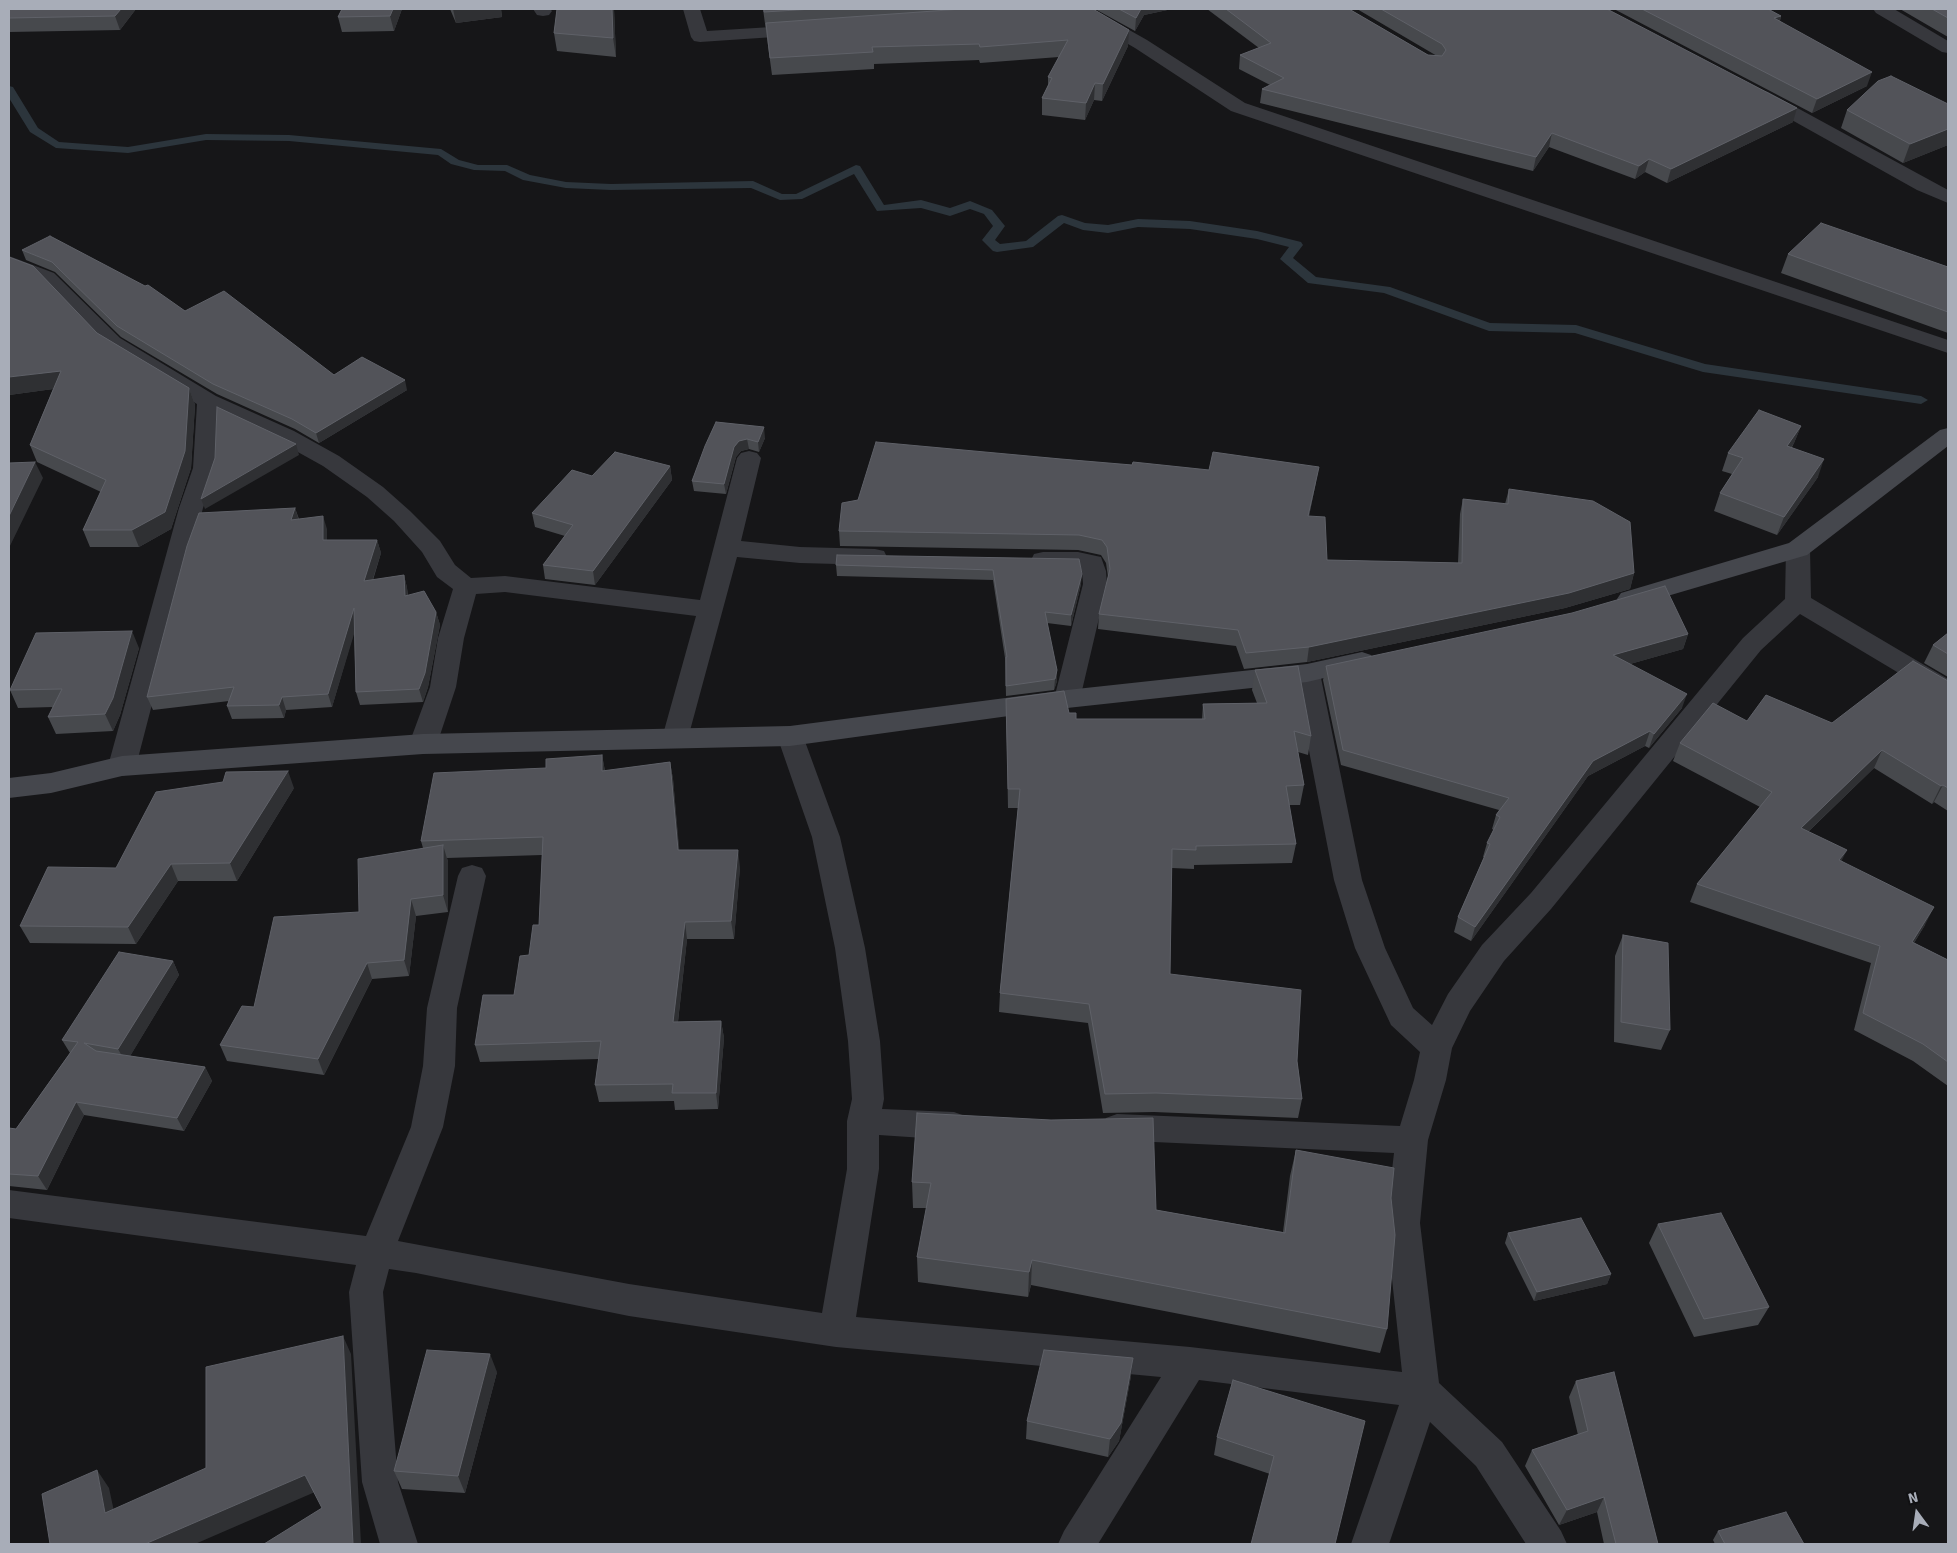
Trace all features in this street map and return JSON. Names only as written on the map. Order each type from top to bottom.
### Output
[{"type":"street","points":[[692,9],[700,37],[817,29]]},
{"type":"street","points":[[1062,11],[1081,9],[1141,44],[1238,107],[1948,348]]},
{"type":"street","points":[[1882,9],[1948,48]]},
{"type":"street","points":[[1743,86],[1795,113],[1924,186],[1948,197]]},
{"type":"street","points":[[9,262],[46,277],[112,343],[208,401],[286,436],[331,461],[375,492],[402,516],[431,547],[446,571],[466,587],[505,584],[709,609]]},
{"type":"street","points":[[122,766],[191,508],[205,468],[208,401]]},
{"type":"street","points":[[1604,607],[1798,549],[1948,435]]},
{"type":"street","points":[[675,738],[727,548],[749,458]]},
{"type":"street","points":[[727,548],[800,555],[900,557]]},
{"type":"street","points":[[1370,1544],[1422,1391],[1404,1223],[1412,1140],[1430,1080],[1436,1048],[1459,1003],[1493,953],[1541,901],[1752,644],[1798,602],[1798,549]]},
{"type":"street","points":[[1019,559],[1078,560],[1092,563],[1095,584],[1067,699]]},
{"type":"street","points":[[423,744],[443,687],[451,638],[466,587]]},
{"type":"street","points":[[1798,602],[1948,691]]},
{"type":"street","points":[[9,788],[51,783],[122,766],[423,744],[790,736],[1067,699],[1307,673],[1384,656]]},
{"type":"street","points":[[1307,673],[1348,880],[1370,948],[1402,1016],[1436,1048]]},
{"type":"street","points":[[790,736],[826,837],[850,948],[864,1042],[868,1100],[863,1121],[863,1169],[836,1330]]},
{"type":"street","points":[[399,1544],[380,1482],[366,1292],[376,1253],[427,1127],[439,1066],[442,1008],[472,876]]},
{"type":"street","points":[[863,1121],[981,1127]]},
{"type":"street","points":[[1088,1129],[1154,1128],[1412,1140]]},
{"type":"street","points":[[9,1204],[416,1258],[629,1300],[836,1330],[1190,1363],[1422,1391],[1489,1454],[1548,1544]]},
{"type":"street","points":[[1077,1544],[1190,1363]]},
{"type":"building","points":[[9,9],[121,9],[115,16],[9,18]]},
{"type":"building","points":[[342,9],[393,9],[390,16],[338,17]]},
{"type":"building","points":[[557,9],[612,9],[613,38],[554,33]]},
{"type":"building","points":[[764,9],[813,9],[764,12]]},
{"type":"building","points":[[962,9],[1093,9],[1129,30],[1103,84],[1095,83],[1086,103],[1042,98],[1052,78],[1048,77],[1068,40],[980,47],[979,44],[872,47],[873,52],[770,58],[766,23]]},
{"type":"building","points":[[1119,9],[1141,9],[1136,18]]},
{"type":"building","points":[[1226,9],[1349,9],[1428,55],[1442,56],[1446,50],[1442,44],[1381,9],[1607,9],[1797,108],[1671,169],[1649,159],[1639,166],[1552,133],[1536,157],[1262,89],[1284,78],[1240,55],[1271,43]]},
{"type":"building","points":[[1642,9],[1768,9],[1781,16],[1774,18],[1872,72],[1817,99]]},
{"type":"building","points":[[1932,9],[1948,9],[1948,18]]},
{"type":"building","points":[[1891,76],[1948,104],[1948,129],[1910,144],[1847,110],[1878,81]]},
{"type":"building","points":[[1821,223],[1948,267],[1948,312],[1788,254]]},
{"type":"building","points":[[50,236],[145,286],[148,285],[185,311],[224,291],[334,375],[362,357],[405,380],[316,433],[292,419],[213,384],[117,326],[52,262],[22,250]]},
{"type":"building","points":[[9,257],[33,266],[97,333],[189,388],[185,451],[165,512],[132,530],[83,530],[106,480],[30,445],[61,371],[9,377]]},
{"type":"building","points":[[217,407],[296,444],[201,499],[215,458]]},
{"type":"building","points":[[1759,410],[1801,426],[1787,446],[1824,459],[1784,517],[1720,493],[1743,458],[1728,453]]},
{"type":"building","points":[[716,422],[764,427],[758,442],[747,439],[739,441],[734,447],[724,484],[692,481],[705,446]]},
{"type":"building","points":[[876,442],[1132,465],[1133,462],[1209,470],[1213,452],[1319,467],[1308,516],[1325,517],[1327,560],[1462,563],[1463,499],[1508,504],[1509,489],[1593,501],[1630,522],[1634,573],[1569,593],[1309,647],[1246,653],[1238,630],[1099,614],[1110,569],[1107,547],[1102,540],[1079,535],[839,531],[842,503],[858,500]]},
{"type":"building","points":[[615,452],[670,466],[593,571],[543,565],[573,525],[532,513],[572,470],[592,476]]},
{"type":"building","points":[[35,462],[9,516],[9,463]]},
{"type":"building","points":[[295,508],[291,520],[323,516],[323,540],[377,540],[364,581],[404,575],[405,596],[424,591],[436,612],[425,673],[419,689],[356,692],[354,608],[328,694],[282,697],[279,705],[227,706],[234,687],[147,697],[187,546],[199,513]]},
{"type":"building","points":[[837,555],[1079,559],[1082,574],[1071,615],[1045,612],[1057,670],[1055,679],[1006,686],[1007,657],[993,570],[836,565]]},
{"type":"building","points":[[1665,586],[1688,634],[1613,655],[1687,694],[1654,734],[1650,731],[1593,761],[1475,927],[1458,917],[1490,844],[1487,843],[1500,817],[1496,815],[1509,798],[1343,750],[1326,666],[1572,613]]},
{"type":"building","points":[[132,631],[113,698],[105,714],[48,717],[62,689],[10,690],[36,633]]},
{"type":"building","points":[[1948,633],[1948,654],[1933,645]]},
{"type":"building","points":[[1913,661],[1948,681],[1948,788],[1943,785],[1941,786],[1882,750],[1801,828],[1847,850],[1839,860],[1934,907],[1912,942],[1948,960],[1948,1062],[1923,1044],[1863,1013],[1880,946],[1697,884],[1772,792],[1680,743],[1713,703],[1747,721],[1766,695],[1832,723]]},
{"type":"building","points":[[1298,666],[1311,736],[1294,731],[1304,785],[1286,786],[1296,844],[1196,846],[1196,850],[1172,849],[1170,974],[1301,990],[1297,1061],[1302,1099],[1156,1093],[1105,1094],[1089,1004],[1000,993],[1020,789],[1008,789],[1006,699],[1064,691],[1069,713],[1076,713],[1076,719],[1205,719],[1203,704],[1267,703],[1255,670]]},
{"type":"building","points":[[602,755],[602,771],[670,762],[678,850],[738,850],[731,921],[685,922],[673,1022],[721,1021],[716,1093],[672,1093],[673,1084],[595,1085],[601,1041],[475,1045],[483,995],[514,995],[520,956],[529,955],[533,925],[539,925],[543,837],[421,841],[434,773],[546,768],[546,759]]},
{"type":"building","points":[[288,771],[230,863],[171,864],[128,927],[20,926],[48,867],[116,868],[156,792],[223,782],[226,772]]},
{"type":"building","points":[[443,845],[443,895],[411,899],[404,960],[367,963],[318,1059],[220,1045],[242,1006],[254,1007],[274,917],[359,912],[358,859]]},
{"type":"building","points":[[1623,935],[1668,943],[1670,1030],[1621,1022]]},
{"type":"building","points":[[119,952],[173,961],[118,1049],[84,1043],[96,1051],[205,1067],[177,1118],[76,1102],[38,1176],[9,1174],[9,1128],[16,1129],[78,1042],[62,1040]]},
{"type":"building","points":[[917,1113],[1051,1120],[1153,1118],[1156,1210],[1285,1233],[1296,1150],[1394,1168],[1391,1198],[1395,1235],[1387,1329],[1032,1260],[1029,1272],[917,1257],[931,1183],[912,1182]]},
{"type":"building","points":[[1721,1213],[1769,1307],[1704,1319],[1658,1224]]},
{"type":"building","points":[[1581,1218],[1611,1274],[1537,1292],[1508,1233]]},
{"type":"building","points":[[343,1336],[353,1544],[264,1544],[322,1508],[305,1475],[145,1544],[50,1544],[42,1494],[97,1470],[105,1513],[206,1468],[206,1367]]},
{"type":"building","points":[[427,1350],[490,1354],[458,1476],[394,1471]]},
{"type":"building","points":[[1044,1350],[1133,1358],[1121,1423],[1110,1439],[1027,1421]]},
{"type":"building","points":[[1614,1372],[1658,1544],[1616,1544],[1604,1497],[1567,1510],[1532,1450],[1588,1431],[1576,1381]]},
{"type":"building","points":[[1233,1380],[1365,1421],[1335,1544],[1251,1544],[1274,1456],[1217,1437]]},
{"type":"building","points":[[1786,1512],[1804,1544],[1725,1544],[1718,1531]]},
{"type":"waterway","points":[[9,89],[34,130],[56,145],[128,150],[206,137],[289,138],[441,152],[455,162],[478,168],[507,168],[527,178],[566,185],[611,187],[753,184],[780,197],[798,197],[856,168],[881,209],[921,204],[950,212],[970,205],[988,212],[999,226],[988,240],[997,248],[1029,244],[1062,219],[1083,226],[1108,229],[1138,223],[1190,225],[1257,235],[1297,245],[1286,259],[1312,280],[1386,290],[1489,327],[1576,329],[1703,368],[1921,400]]}]
